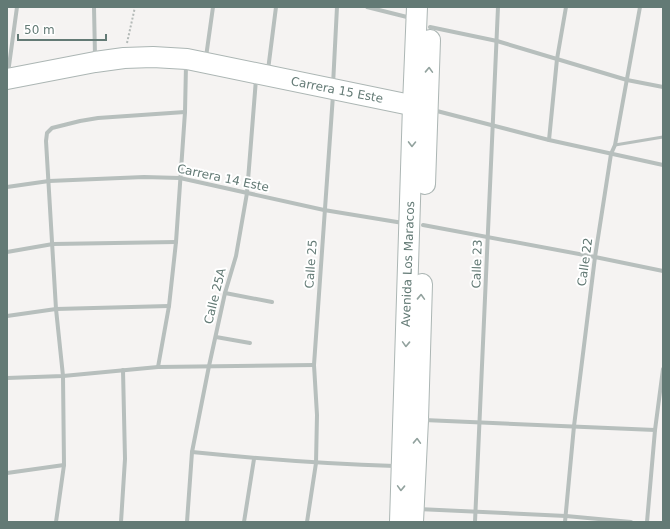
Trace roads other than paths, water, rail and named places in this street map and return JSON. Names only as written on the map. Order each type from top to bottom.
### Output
[{"type":"street","points":[[7,79],[16,7]]},
{"type":"street","points":[[94,7],[95,62]]},
{"type":"street","points":[[158,367],[169,306],[176,242],[185,112],[196,61],[213,7]]},
{"type":"street","name":"Calle 25A","points":[[187,522],[192,452],[225,293],[236,256],[247,193],[262,75],[276,7]]},
{"type":"street","name":"Calle 25","points":[[307,522],[316,463],[317,415],[314,364],[333,89],[337,7]]},
{"type":"street","points":[[367,7],[424,15],[497,41],[627,80],[663,87]]},
{"type":"street","name":"Calle 23","points":[[475,522],[498,7]]},
{"type":"street","points":[[549,140],[557,59],[566,7]]},
{"type":"street","name":"Calle 22","points":[[565,522],[574,426],[595,257],[611,154],[615,145],[640,7]]},
{"type":"street","name":"Avenida Los Maracos","points":[[409,518],[418,420],[417,224],[424,15]]},
{"type":"street","name":"Carrera 15 Este","points":[[7,79],[124,58],[196,61],[420,107],[549,140],[663,165]]},
{"type":"street","points":[[56,522],[64,465],[63,376],[56,309],[46,141],[48,133],[52,128],[98,118],[185,112]]},
{"type":"street","name":"Carrera 14 Este","points":[[7,187],[49,181],[144,177],[180,178],[324,210],[488,236],[663,271]]},
{"type":"street","name":"Avenida Los Maracos","points":[[409,518],[402,466],[417,224]]},
{"type":"street","points":[[7,252],[53,244],[176,242]]},
{"type":"street","points":[[225,293],[272,302]]},
{"type":"street","points":[[7,316],[56,309],[169,306]]},
{"type":"street","points":[[216,337],[250,343]]},
{"type":"street","points":[[7,378],[63,376],[158,367],[314,364]]},
{"type":"street","points":[[647,522],[655,430],[663,369]]},
{"type":"street","points":[[121,522],[125,459],[123,370]]},
{"type":"street","points":[[418,420],[480,421],[655,430]]},
{"type":"street","points":[[192,452],[254,459],[402,466]]},
{"type":"street","points":[[244,522],[254,459]]},
{"type":"street","points":[[7,473],[64,465]]},
{"type":"street","points":[[409,518],[475,511],[566,516],[631,522]]},
{"type":"lane","points":[[615,145],[663,137]]}]
